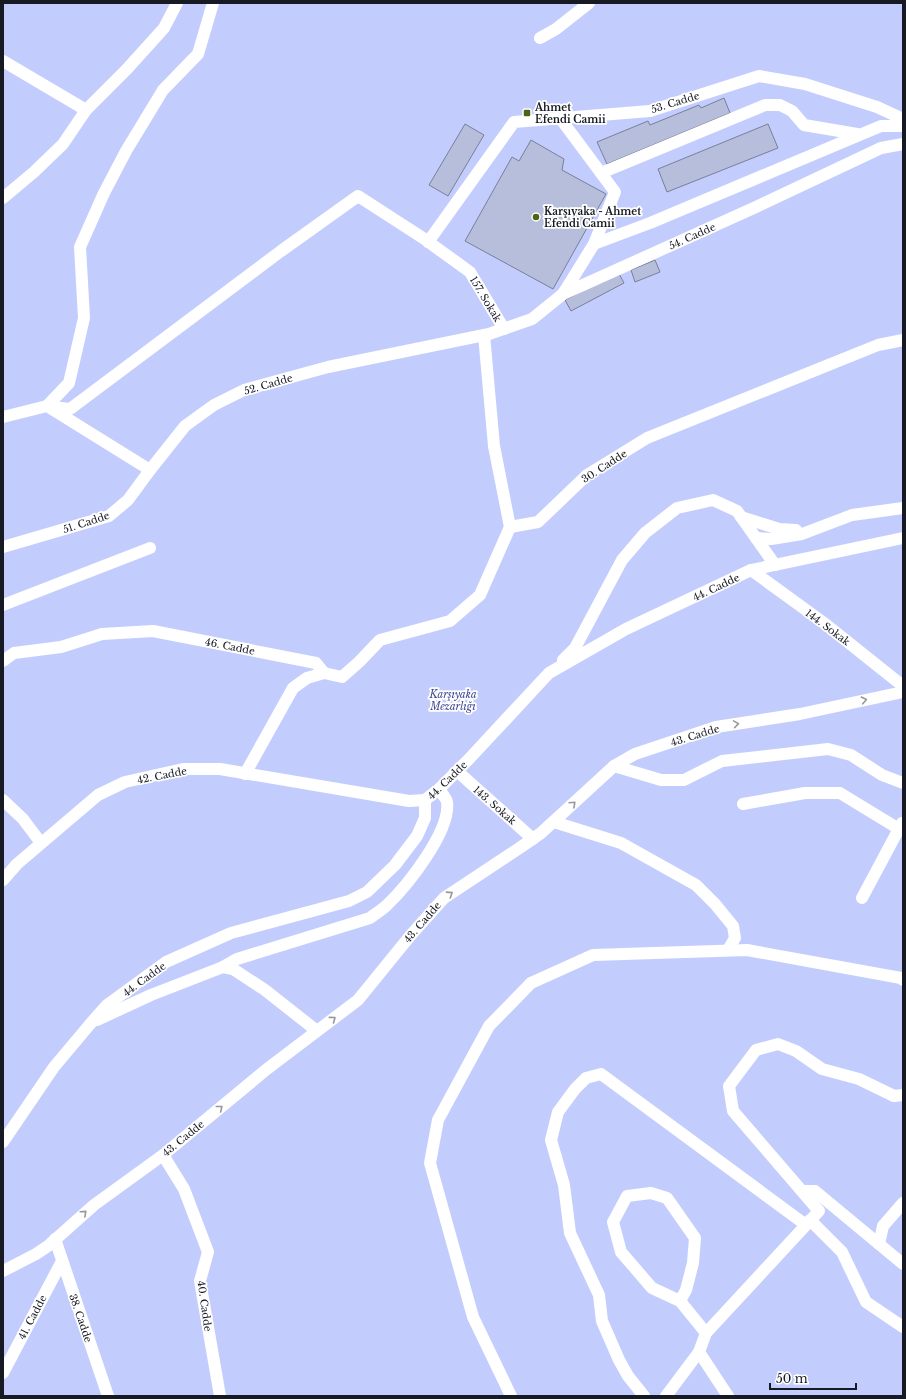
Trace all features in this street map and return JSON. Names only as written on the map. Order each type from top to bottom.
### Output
[{"type":"lane","points":[[3,198],[34,172],[63,144],[86,110],[128,69],[164,28],[176,3]]},
{"type":"lane","points":[[47,406],[69,383],[84,318],[80,247],[104,193],[126,151],[155,103],[163,90],[198,54],[212,3]]},
{"type":"lane","points":[[540,38],[556,29],[589,3]]},
{"type":"lane","points":[[3,61],[86,110]]},
{"type":"lane","name":"53. Cadde","points":[[428,242],[514,122],[650,111],[759,76],[805,84],[878,107],[903,119]]},
{"type":"lane","points":[[601,173],[765,105],[780,105],[792,111],[804,125],[858,134]]},
{"type":"lane","points":[[560,118],[615,192],[594,244],[563,294]]},
{"type":"lane","points":[[594,244],[650,223],[858,134],[881,126],[903,126]]},
{"type":"lane","name":"54. Cadde","points":[[484,335],[532,319],[563,294],[756,207],[881,148],[903,144]]},
{"type":"lane","points":[[3,417],[47,406],[70,409],[281,251],[358,196],[428,242]]},
{"type":"lane","name":"157. Sokak","points":[[428,242],[470,272],[504,329]]},
{"type":"lane","points":[[245,774],[293,688],[307,678],[324,673],[342,677],[380,640],[450,621],[480,595],[510,528],[494,446],[484,335]]},
{"type":"lane","name":"52. Cadde","points":[[150,470],[185,426],[214,405],[244,390],[328,367],[484,335]]},
{"type":"lane","name":"30. Cadde","points":[[510,528],[538,522],[586,475],[647,438],[878,345],[903,340]]},
{"type":"lane","points":[[47,406],[150,470]]},
{"type":"lane","name":"51. Cadde","points":[[3,547],[109,516],[128,500],[150,470]]},
{"type":"lane","points":[[549,674],[575,648],[622,560],[645,533],[677,508],[713,500],[737,511],[775,565]]},
{"type":"lane","points":[[756,538],[772,539],[802,534],[852,515],[903,508]]},
{"type":"lane","points":[[741,517],[779,529],[809,532]]},
{"type":"lane","name":"44. Cadde","points":[[3,1142],[54,1067],[90,1023],[107,1005],[166,962],[231,933],[349,901],[367,892],[395,865],[417,836],[425,818],[425,800],[439,789],[457,771],[549,674],[626,629],[751,570],[903,538]]},
{"type":"lane","points":[[3,605],[150,548]]},
{"type":"lane","name":"144. Sokak","points":[[751,570],[824,623],[903,686]]},
{"type":"lane","name":"46. Cadde","points":[[3,661],[14,653],[61,647],[102,634],[153,631],[316,662],[324,673]]},
{"type":"lane","name":"43. Cadde","points":[[3,1271],[36,1254],[94,1205],[163,1155],[267,1069],[358,1000],[410,936],[444,898],[533,839],[554,822],[614,766],[635,754],[716,727],[800,714],[903,692]]},
{"type":"lane","points":[[614,766],[662,780],[684,780],[722,761],[828,748],[851,755],[882,775],[903,783]]},
{"type":"lane","name":"42. Cadde","points":[[3,880],[17,864],[98,795],[125,782],[183,769],[220,769],[409,801],[425,800]]},
{"type":"lane","name":"143. Sokak","points":[[457,771],[533,839]]},
{"type":"lane","points":[[90,1023],[151,995],[223,967],[237,959],[370,918],[387,905],[416,871],[440,834],[447,816],[447,800],[439,789]]},
{"type":"lane","points":[[743,804],[805,793],[840,793],[901,825],[862,898]]},
{"type":"lane","points":[[3,800],[23,819],[41,843]]},
{"type":"lane","points":[[554,822],[621,843],[696,885],[715,904],[733,926],[735,938],[728,950]]},
{"type":"lane","points":[[511,1396],[473,1317],[430,1163],[438,1120],[489,1026],[531,983],[593,954],[747,950],[901,978],[903,980]]},
{"type":"lane","points":[[223,967],[233,969],[265,990],[317,1031]]},
{"type":"lane","points":[[666,1396],[699,1352],[706,1333],[819,1210],[734,1111],[729,1086],[756,1050],[778,1044],[796,1051],[822,1068],[859,1079],[894,1096],[903,1095]]},
{"type":"lane","points":[[644,1396],[628,1376],[619,1360],[602,1321],[598,1295],[570,1233],[564,1185],[552,1140],[558,1112],[575,1089],[586,1078],[601,1074],[808,1222],[842,1252],[866,1302],[903,1328]]},
{"type":"lane","name":"40. Cadde","points":[[163,1155],[184,1189],[208,1252],[200,1281],[220,1396]]},
{"type":"lane","points":[[802,1191],[815,1191],[903,1264]]},
{"type":"lane","points":[[680,1301],[686,1290],[693,1263],[695,1238],[667,1198],[651,1193],[627,1196],[613,1222],[621,1252],[652,1288],[680,1301],[706,1333]]},
{"type":"lane","points":[[879,1244],[883,1226],[903,1203]]},
{"type":"lane","name":"38. Cadde","points":[[55,1239],[108,1396]]},
{"type":"lane","name":"41. Cadde","points":[[3,1373],[62,1261]]},
{"type":"lane","points":[[699,1352],[728,1396]]},
{"type":"green space","name":"Karşıyaka Mezarlığı","points":[[3,3],[903,3],[903,1396],[3,1396]]},
{"type":"building","points":[[724,98],[730,113],[607,164],[597,142],[648,121],[650,125],[699,105],[701,108]]},
{"type":"building","points":[[465,124],[484,135],[448,196],[429,185]]},
{"type":"building","points":[[768,124],[778,148],[667,192],[658,169]]},
{"type":"building","name":"Karşıyaka - Ahmet Efendi Camii","points":[[531,140],[564,159],[562,170],[606,194],[553,289],[465,241],[512,157],[519,161]]},
{"type":"building","points":[[655,260],[660,272],[635,282],[631,270]]},
{"type":"building","points":[[618,272],[624,283],[571,311],[565,300]]},
{"type":"place","name":"Ahmet Efendi Camii","points":[[527,113]]},
{"type":"place","name":"Karşıyaka - Ahmet Efendi Camii","points":[[536,217]]}]
